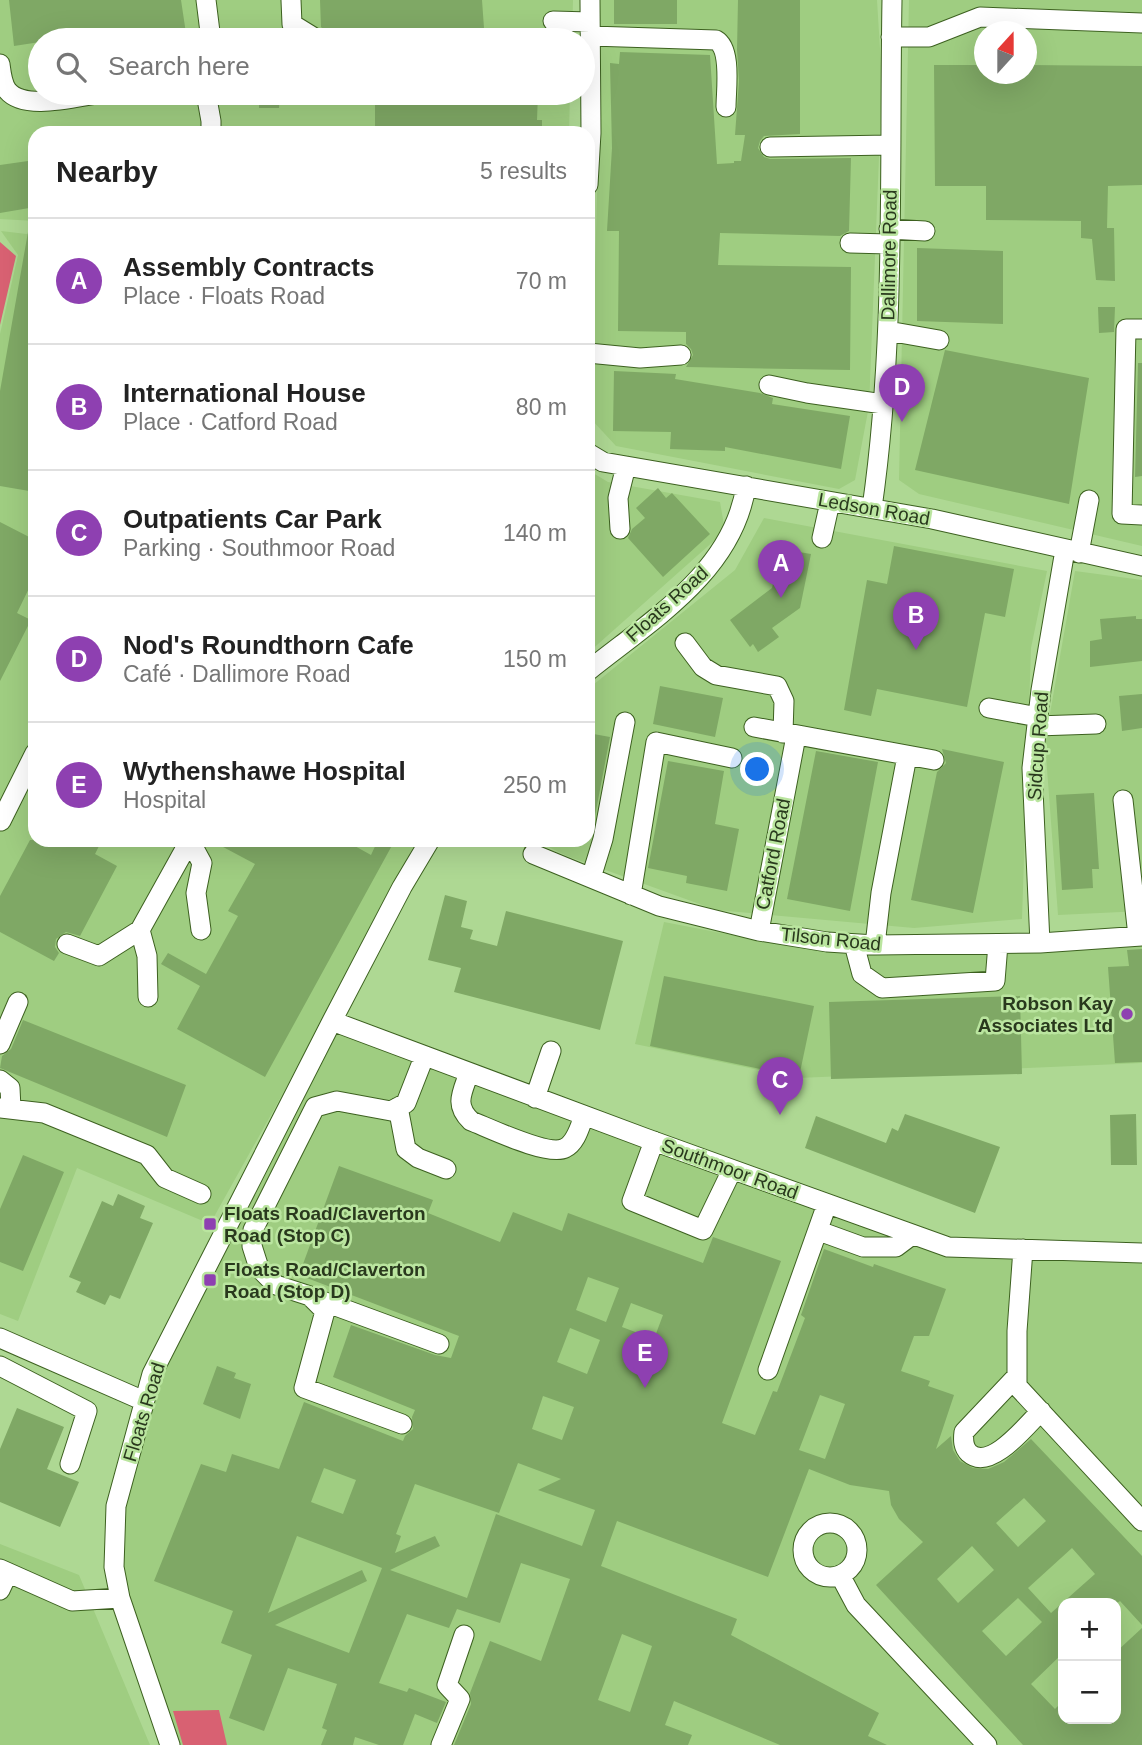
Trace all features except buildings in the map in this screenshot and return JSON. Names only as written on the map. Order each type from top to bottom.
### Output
[{"type":"street","points":[[206,0],[210,28]]},
{"type":"street","points":[[291,0],[292,24],[298,28]]},
{"type":"street","points":[[589,28],[590,0]]},
{"type":"street","name":"Dallimore Road","points":[[872,508],[880,453],[888,331],[892,0]]},
{"type":"street","points":[[891,37],[929,37],[981,17],[1142,23]]},
{"type":"street","points":[[553,21],[566,28]]},
{"type":"street","points":[[595,40],[716,40],[726,51],[726,107]]},
{"type":"street","points":[[0,64],[7,90],[28,101]]},
{"type":"street","points":[[208,105],[211,126]]},
{"type":"street","points":[[587,105],[587,126]]},
{"type":"street","points":[[770,147],[890,145]]},
{"type":"street","points":[[850,243],[925,231]]},
{"type":"street","points":[[1142,329],[1126,329],[1122,514],[1142,514]]},
{"type":"street","points":[[888,331],[939,340]]},
{"type":"street","points":[[595,354],[640,358],[681,355]]},
{"type":"street","points":[[769,385],[883,404]]},
{"type":"street","name":"Ledson Road","points":[[595,457],[626,466],[932,519],[1142,566]]},
{"type":"street","points":[[620,529],[618,498],[626,466]]},
{"type":"street","name":"Floats Road","points":[[595,665],[696,582],[717,557],[731,534],[742,510],[746,486]]},
{"type":"street","name":"Sidcup Road","points":[[1040,943],[1032,768],[1037,721],[1072,551],[1089,500]]},
{"type":"street","points":[[822,538],[830,502]]},
{"type":"street","name":"Catford Road","points":[[685,643],[703,667],[716,675],[777,686],[784,701],[789,734],[759,931]]},
{"type":"street","points":[[989,708],[1037,721],[1096,724]]},
{"type":"street","points":[[592,878],[603,839],[625,722]]},
{"type":"street","points":[[754,727],[934,760]]},
{"type":"street","points":[[631,895],[656,742],[732,758]]},
{"type":"street","points":[[874,946],[881,893],[907,755]]},
{"type":"street","points":[[1,821],[28,767]]},
{"type":"street","points":[[1123,800],[1140,936]]},
{"type":"street","points":[[67,944],[99,956],[139,930],[186,847]]},
{"type":"street","points":[[194,847],[202,863],[196,894],[201,930]]},
{"type":"street","name":"Floats Road","points":[[170,1745],[120,1598],[114,1567],[116,1506],[144,1401],[152,1374],[332,1021],[426,847]]},
{"type":"street","name":"Tilson Road","points":[[533,854],[659,906],[759,931],[827,942],[874,946],[998,944],[1140,936]]},
{"type":"street","points":[[139,930],[147,956],[148,997]]},
{"type":"street","points":[[854,944],[862,974],[882,988],[995,981],[998,944]]},
{"type":"street","points":[[0,1044],[18,1002]]},
{"type":"street","name":"Southmoor Road","points":[[332,1021],[584,1116],[948,1247],[1142,1253]]},
{"type":"street","points":[[535,1098],[551,1051]]},
{"type":"street","points":[[424,1057],[406,1103],[391,1111],[337,1101],[315,1107],[253,1230],[252,1246],[259,1268],[276,1284],[439,1344]]},
{"type":"street","points":[[469,1073],[460,1103],[462,1112],[471,1121],[542,1148],[565,1148],[574,1140],[584,1116]]},
{"type":"street","points":[[0,1080],[10,1088],[11,1108],[44,1113],[147,1155],[165,1178],[201,1194]]},
{"type":"street","points":[[398,1107],[406,1149],[418,1158],[446,1169]]},
{"type":"street","points":[[654,1141],[632,1201],[704,1230],[732,1170]]},
{"type":"street","points":[[768,1370],[827,1204]]},
{"type":"street","points":[[819,1231],[863,1247],[896,1247],[912,1235]]},
{"type":"street","points":[[1023,1250],[1017,1331],[1017,1386],[1142,1521]]},
{"type":"street","points":[[310,1296],[325,1311],[303,1388],[402,1424]]},
{"type":"street","points":[[1,1341],[144,1401]]},
{"type":"street","points":[[0,1366],[87,1411],[70,1464]]},
{"type":"street","points":[[1017,1376],[964,1432],[966,1450],[973,1456],[985,1459],[996,1454],[1041,1411]]},
{"type":"street","points":[[841,1575],[856,1605],[988,1745]]},
{"type":"street","points":[[3,1577],[72,1601],[120,1598]]},
{"type":"street","points":[[441,1745],[460,1699],[447,1685],[464,1635]]},
{"type":"shaded area","points":[[0,0],[573,0],[572,28],[28,28],[28,105],[570,105],[569,126],[28,126],[28,221],[0,219]]},
{"type":"shaded area","points":[[599,0],[877,0],[882,82],[869,406],[855,480],[839,489],[616,446],[595,423]]},
{"type":"shaded area","points":[[909,0],[1142,0],[1142,546],[919,494],[899,480]]},
{"type":"shaded area","points":[[1,231],[28,234],[28,847],[413,847],[282,1095],[210,1224],[77,1168],[18,1321],[0,1314],[0,334],[18,255]]},
{"type":"shaded area","points":[[0,242],[16,256],[0,325]]},
{"type":"shaded area","points":[[595,474],[608,482],[720,502],[725,531],[595,647]]},
{"type":"shaded area","points":[[764,518],[1047,571],[1031,648],[1022,919],[914,928],[716,910],[548,847],[595,847],[595,683],[735,570]]},
{"type":"shaded area","points":[[1075,571],[1142,580],[1142,911],[1058,915],[1045,742]]},
{"type":"shaded area","points":[[664,922],[809,950],[1041,951],[1142,944],[1142,1063],[798,1078],[635,1044]]},
{"type":"shaded area","points":[[332,1021],[912,1235],[1142,1253],[1142,1745],[170,1745],[114,1567],[152,1374]]},
{"type":"shaded area","points":[[0,1544],[79,1575],[150,1745],[0,1745]]},
{"type":"shaded area","points":[[219,1710],[227,1745],[183,1745],[173,1711]]},
{"type":"place","name":"Nod's Roundthorn Cafe","points":[[902,422]]},
{"type":"place","name":"Assembly Contracts","points":[[781,598]]},
{"type":"place","name":"International House","points":[[916,650]]},
{"type":"place","name":"Robson Kay Associates Ltd","points":[[1127,1014]]},
{"type":"place","name":"Outpatients Car Park","points":[[780,1115]]},
{"type":"place","name":"Floats Road/Claverton Road (Stop C)","points":[[210,1224]]},
{"type":"place","name":"Floats Road/Claverton Road (Stop D)","points":[[210,1280]]},
{"type":"place","name":"Wythenshawe Hospital","points":[[645,1388]]}]
